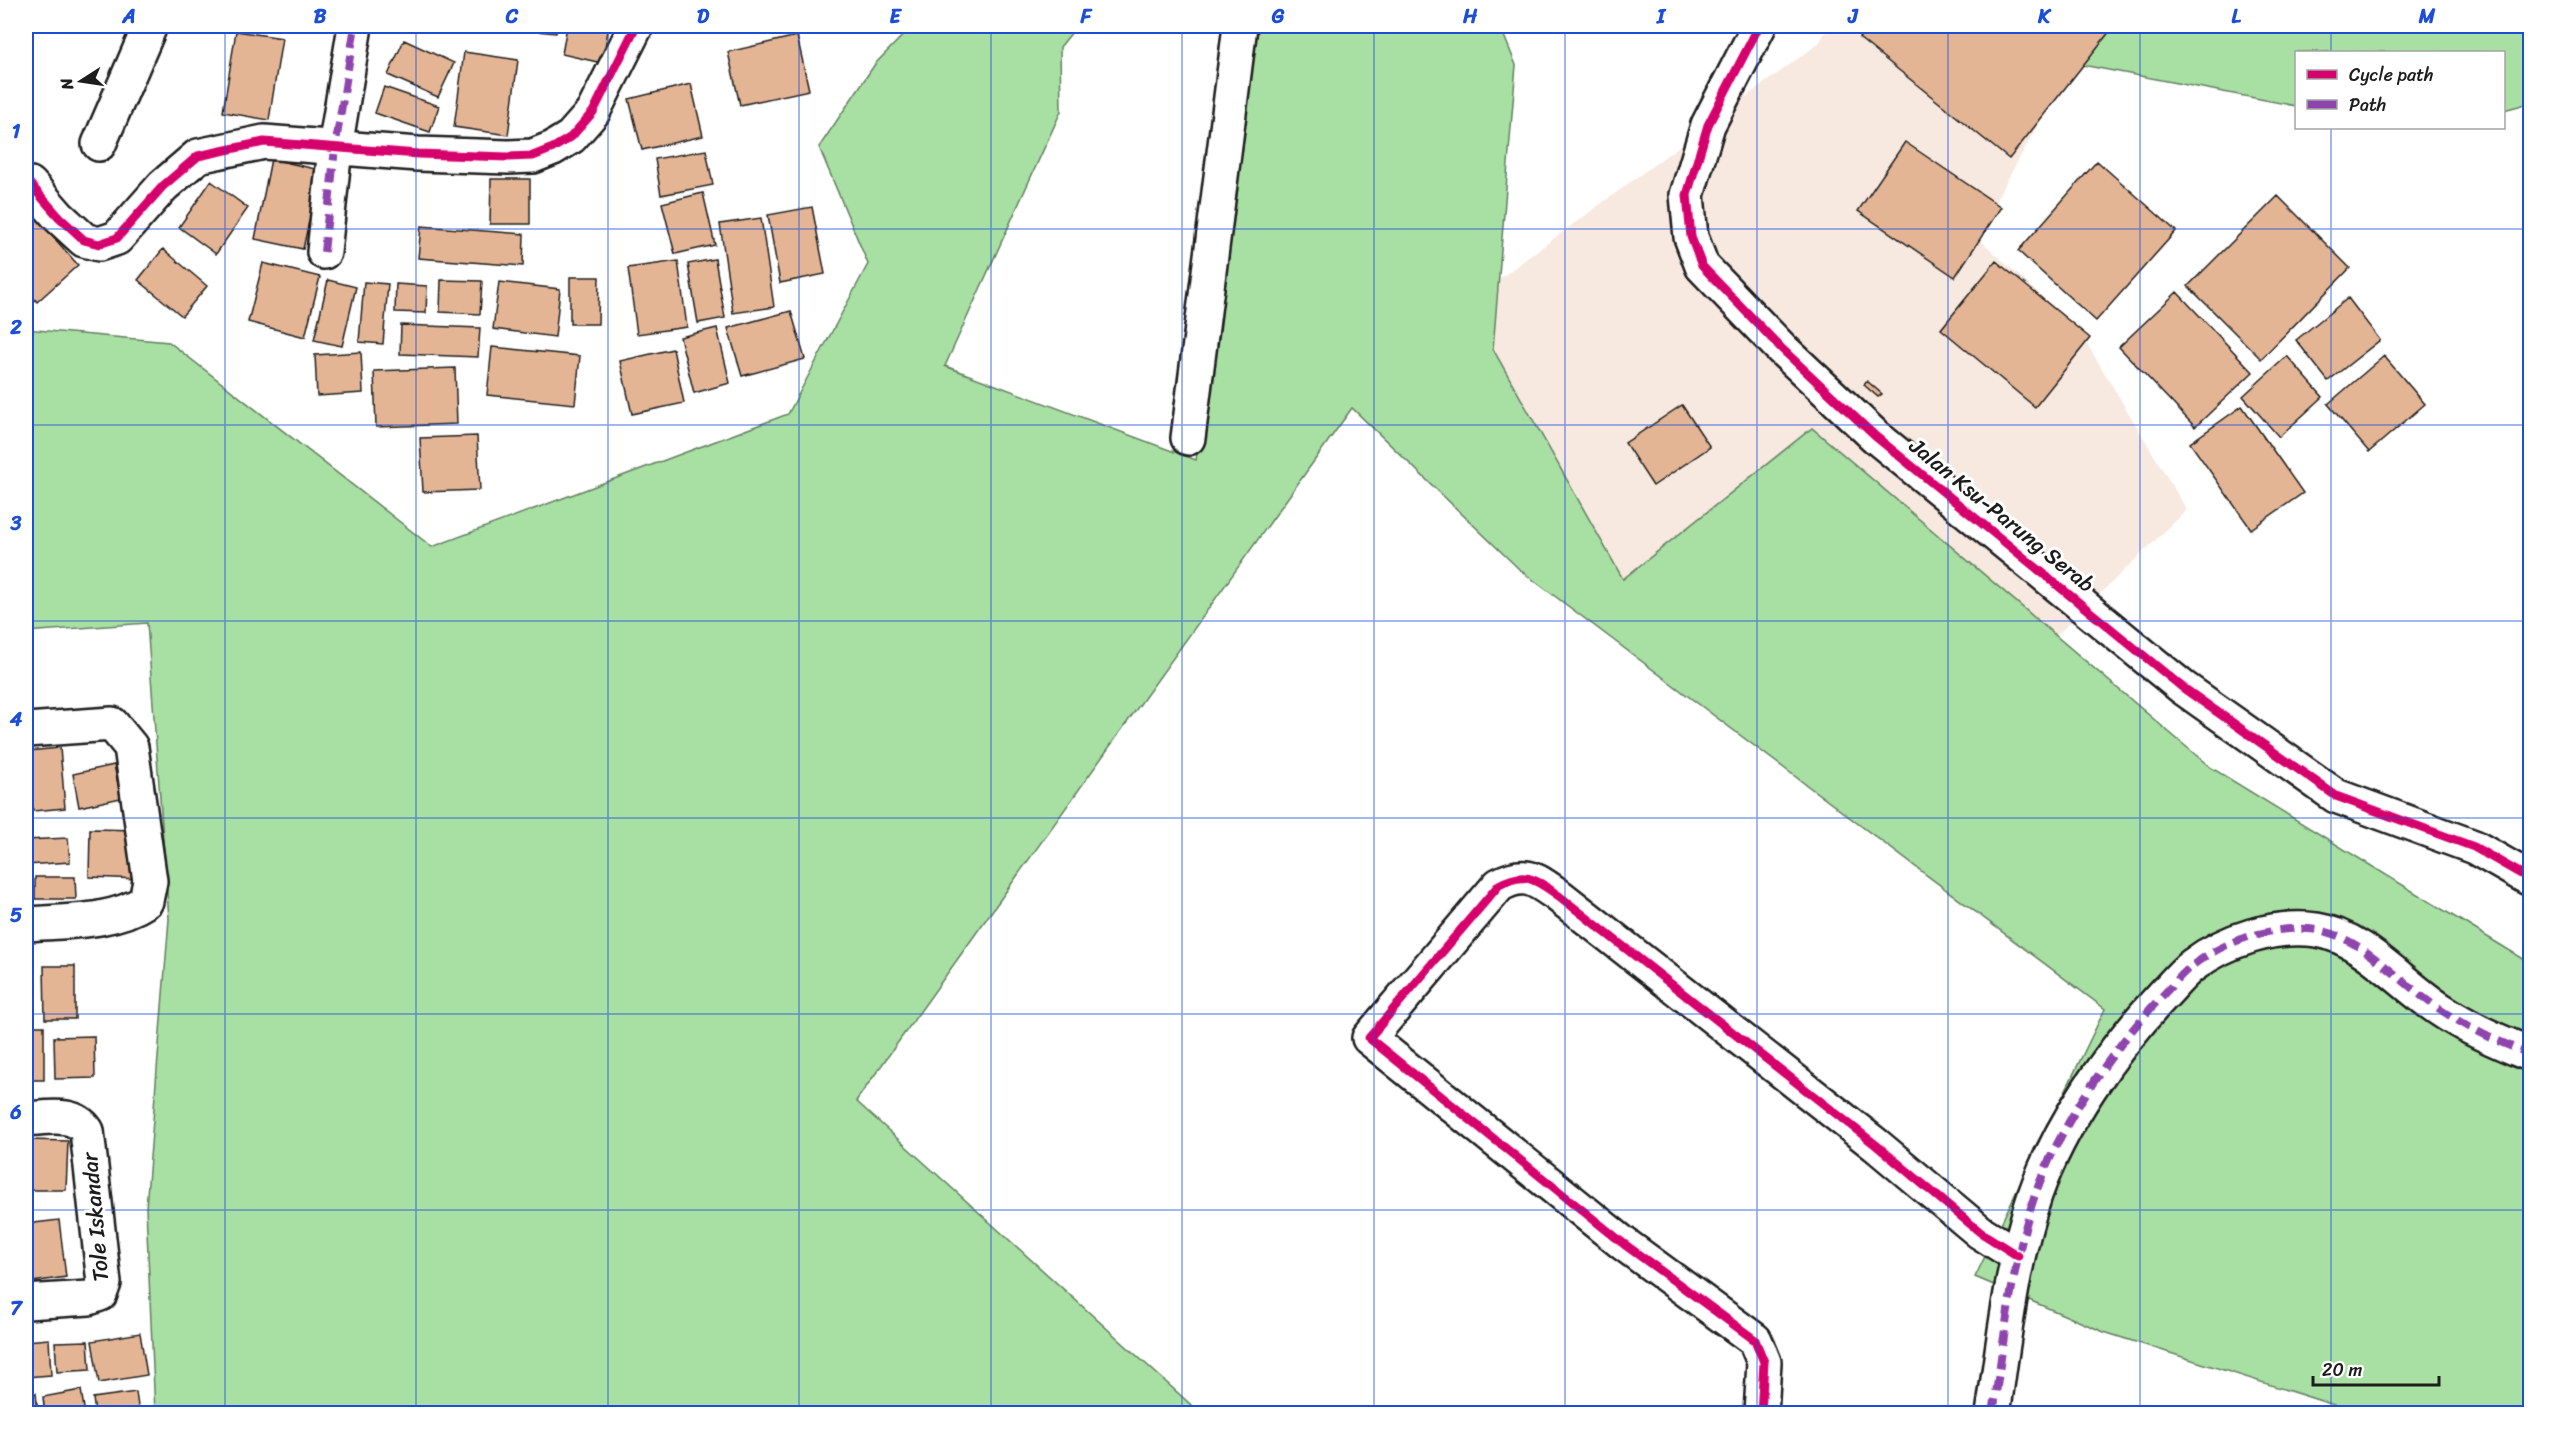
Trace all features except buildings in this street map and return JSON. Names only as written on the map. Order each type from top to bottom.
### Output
[{"type":"street","points":[[99,144],[150,26]]},
{"type":"street","points":[[324,252],[335,148],[355,26]]},
{"type":"street","points":[[30,184],[59,217],[84,240],[99,243],[117,238],[163,186],[198,156],[264,142],[335,148],[508,157],[533,156],[571,137],[593,112],[636,26]]},
{"type":"street","points":[[1188,438],[1240,26]]},
{"type":"street","name":"Jalan Ksu-Parung Serab","points":[[1759,26],[1708,124],[1687,195],[1691,237],[1702,266],[1782,349],[1875,436],[2182,687],[2336,796],[2474,848],[2530,879]]},
{"type":"street","points":[[26,730],[112,724],[131,747],[150,881],[146,901],[132,910],[95,918],[26,924]]},
{"type":"street","points":[[1761,1413],[1764,1362],[1755,1340],[1624,1244],[1369,1038],[1499,885],[1521,876],[1531,878],[1559,896],[1876,1145],[1980,1232],[2018,1256]]},
{"type":"street","points":[[1993,1413],[2018,1256],[2035,1194],[2072,1117],[2110,1061],[2149,1011],[2191,966],[2224,947],[2263,933],[2288,929],[2317,930],[2343,937],[2377,960],[2409,988],[2470,1029],[2530,1054]]},
{"type":"street","name":"Tole Iskandar","points":[[26,1119],[70,1118],[81,1122],[87,1131],[105,1283],[100,1294],[88,1298],[26,1302]]},
{"type":"shaded area","points":[[1829,26],[2105,26],[2072,64],[1976,236],[2080,332],[2187,510],[2056,636],[1812,428],[1624,580],[1493,349],[1499,279],[1819,43]]},
{"type":"green space","points":[[912,26],[1077,26],[1060,47],[1061,111],[945,366],[1196,460],[1244,136],[1254,26],[1500,26],[1516,65],[1493,349],[1623,579],[1812,428],[2210,767],[2530,963],[2530,1413],[2359,1413],[2104,1332],[1975,1277],[2105,1009],[1520,570],[1352,408],[856,1101],[1200,1413],[155,1413],[146,1208],[169,919],[147,623],[26,632],[26,329],[169,342],[432,547],[788,414],[868,264],[819,147],[875,64]]},
{"type":"green space","points":[[2105,26],[2530,26],[2530,103],[2505,110],[2505,51],[2295,51],[2295,106],[2072,63]]},
{"type":"marked path","points":[[324,252],[335,148],[355,26]]},
{"type":"marked path","points":[[1993,1414],[2009,1304],[2020,1249],[2035,1195],[2058,1141],[2089,1088],[2125,1039],[2178,979],[2206,956],[2236,941],[2285,929],[2317,930],[2334,934],[2382,963],[2426,1000],[2452,1017],[2484,1035],[2530,1054]]},
{"type":"cycle path","points":[[30,184],[59,217],[84,240],[99,244],[117,238],[163,186],[198,156],[264,142],[418,154],[533,156],[571,137],[593,112],[636,26]]},
{"type":"cycle path","points":[[1759,26],[1708,125],[1687,195],[1691,237],[1702,266],[1782,349],[1875,436],[2182,687],[2336,796],[2474,847],[2530,879]]},
{"type":"cycle path","points":[[1761,1414],[1764,1362],[1755,1340],[1624,1244],[1369,1038],[1499,885],[1517,878],[1530,879],[1544,885],[1876,1145],[1980,1232],[2018,1256]]}]
